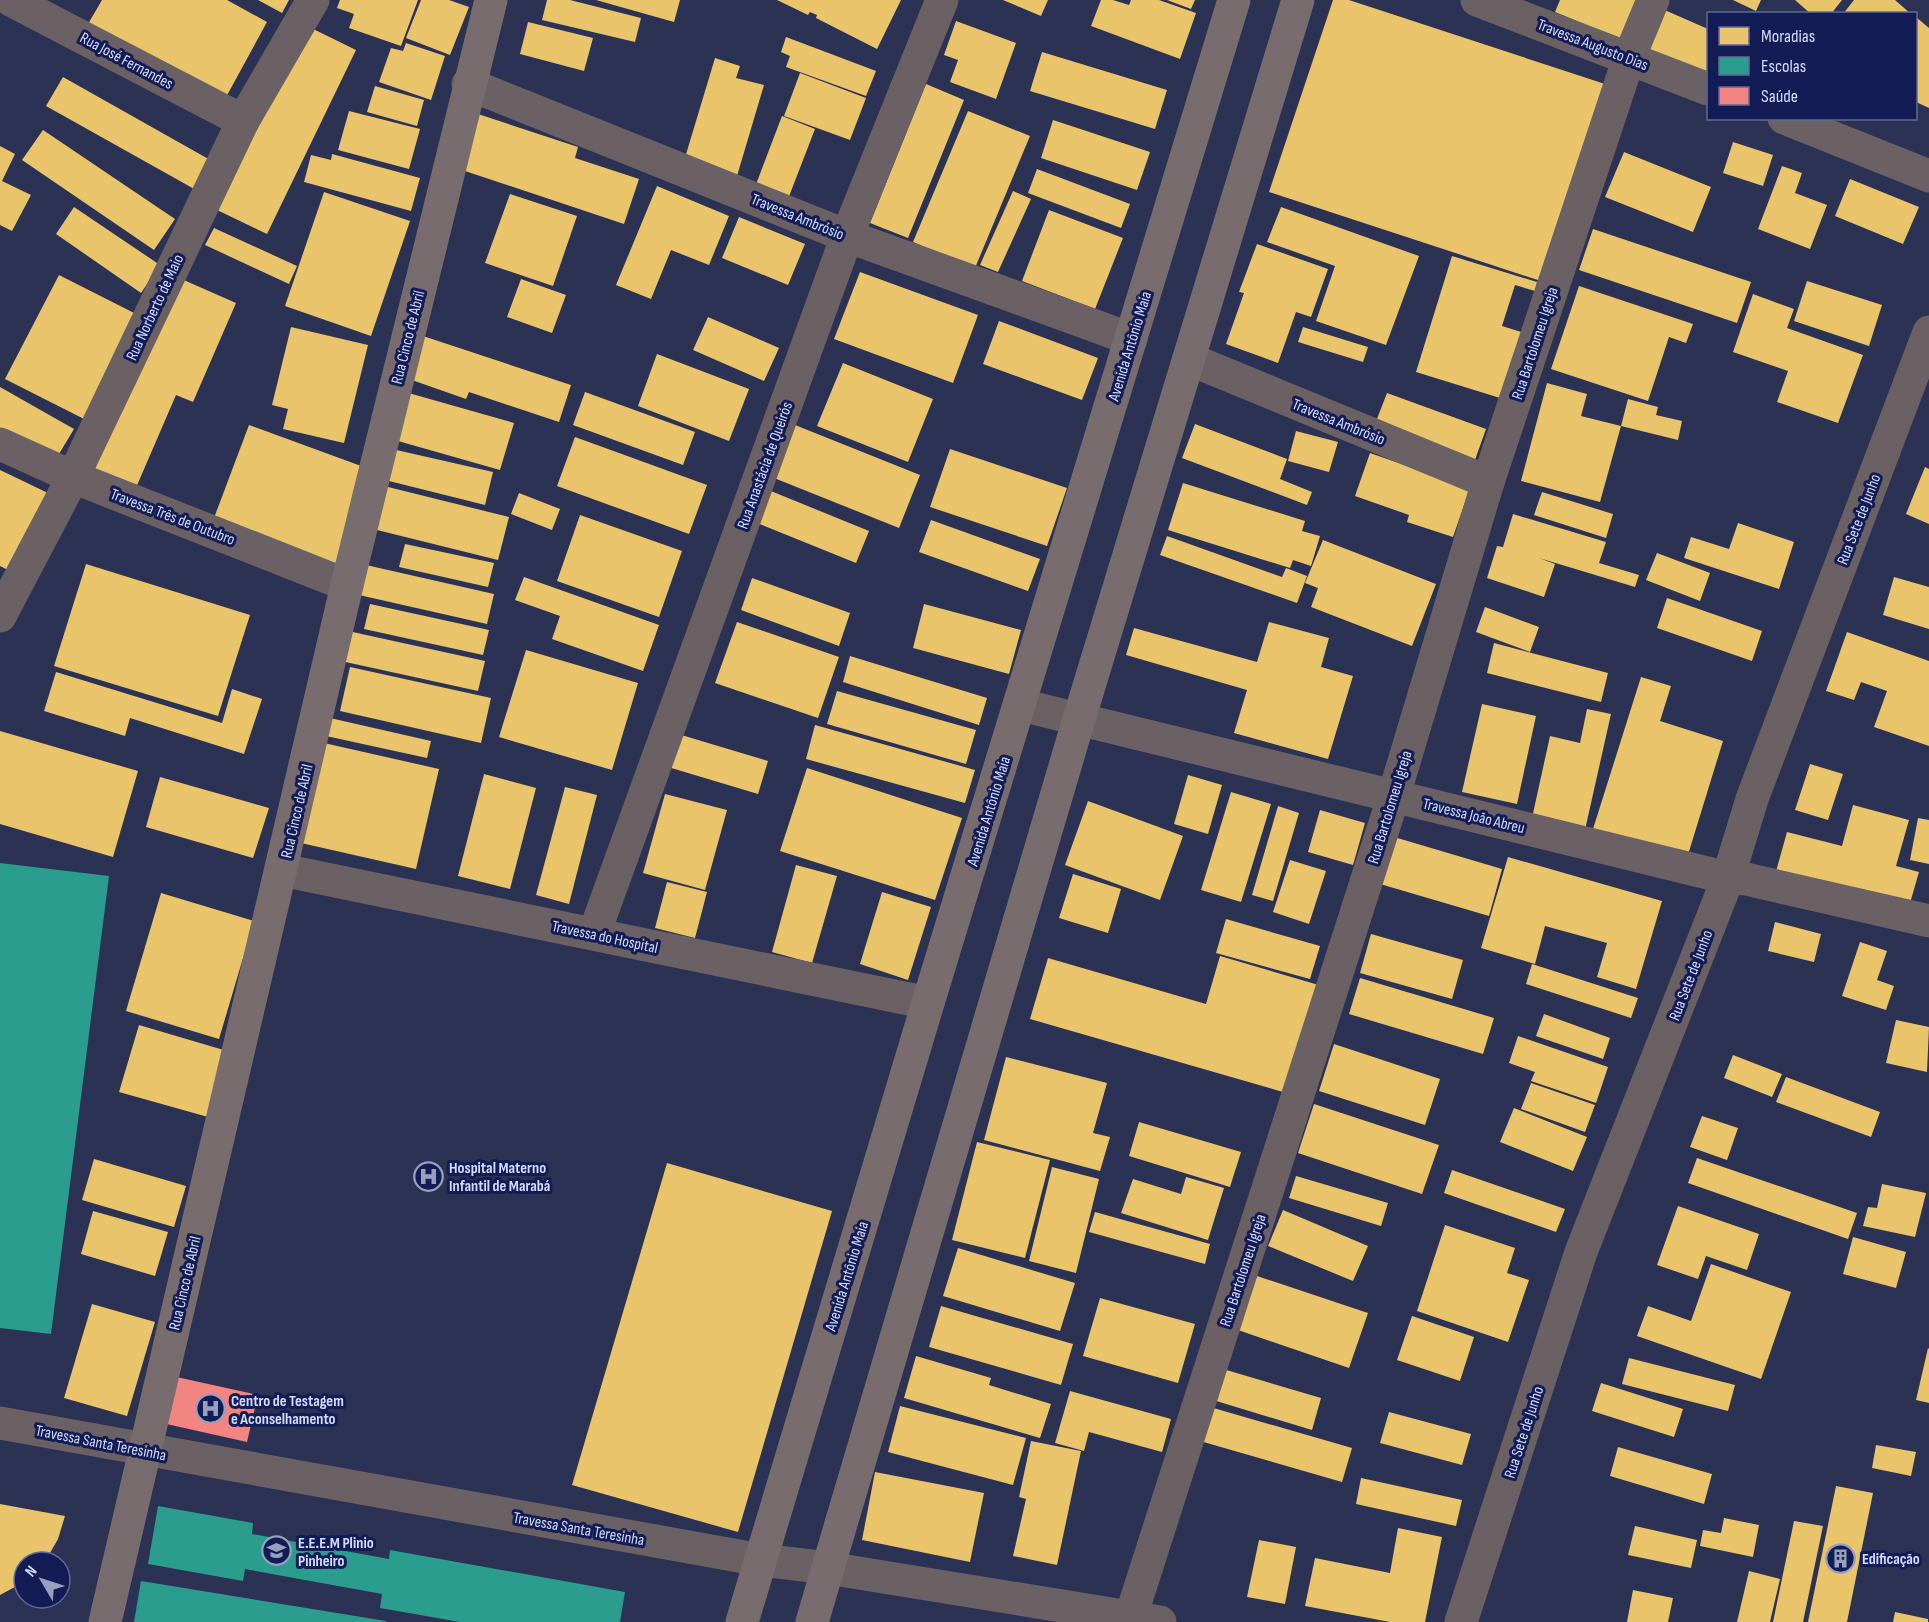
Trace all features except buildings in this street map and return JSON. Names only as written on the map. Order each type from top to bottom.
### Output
[{"type":"main road","name":"Rua Cinco de Abril","points":[[105,1622],[347,585],[468,84],[491,0]]},
{"type":"main road","name":"Avenida Antônio Maia","points":[[742,1622],[1234,0]]},
{"type":"main road","points":[[812,1622],[1079,719],[1298,0]]},
{"type":"street","points":[[0,10],[3,0]]},
{"type":"street","name":"Rua José Fernandes","points":[[11,0],[243,121]]},
{"type":"street","name":"Rua Norberto de Maio","points":[[0,616],[73,477],[243,121],[313,0]]},
{"type":"street","name":"Rua Anastácia de Queirós","points":[[594,934],[847,236],[942,0]]},
{"type":"street","name":"Travessa Augusto Dias","points":[[1477,0],[1707,89]]},
{"type":"street","name":"Rua Bartolomeu Igreja","points":[[1146,1619],[1488,482],[1629,58],[1653,0]]},
{"type":"street","name":"Travessa Ambrósio","points":[[468,84],[847,236],[1131,339]]},
{"type":"street","points":[[1789,120],[1929,176]]},
{"type":"street","name":"Rua Sete de Junho","points":[[1461,1622],[1581,1252],[1728,878],[1752,799],[1929,332]]},
{"type":"street","name":"Travessa Ambrósio","points":[[1189,359],[1488,482]]},
{"type":"street","name":"Travessa Três de Outubro","points":[[0,444],[73,477],[347,585]]},
{"type":"street","name":"Travessa João Abreu","points":[[1021,705],[1728,878],[1746,879],[1929,921]]},
{"type":"street","name":"Travessa do Hospital","points":[[282,870],[928,1003]]},
{"type":"street","name":"Travessa Santa Teresinha","points":[[0,1423],[144,1451],[762,1560],[828,1568],[1146,1619]]},
{"type":"place","name":"Hospital Materno Infantil de Marabá","points":[[428,1176]]},
{"type":"place","name":"Centro de Testagem e Aconselhamento","points":[[210,1409]]},
{"type":"place","name":"E.E.E.M Plinio Pinheiro","points":[[277,1551]]},
{"type":"place","name":"Edificação","points":[[1841,1558]]}]
